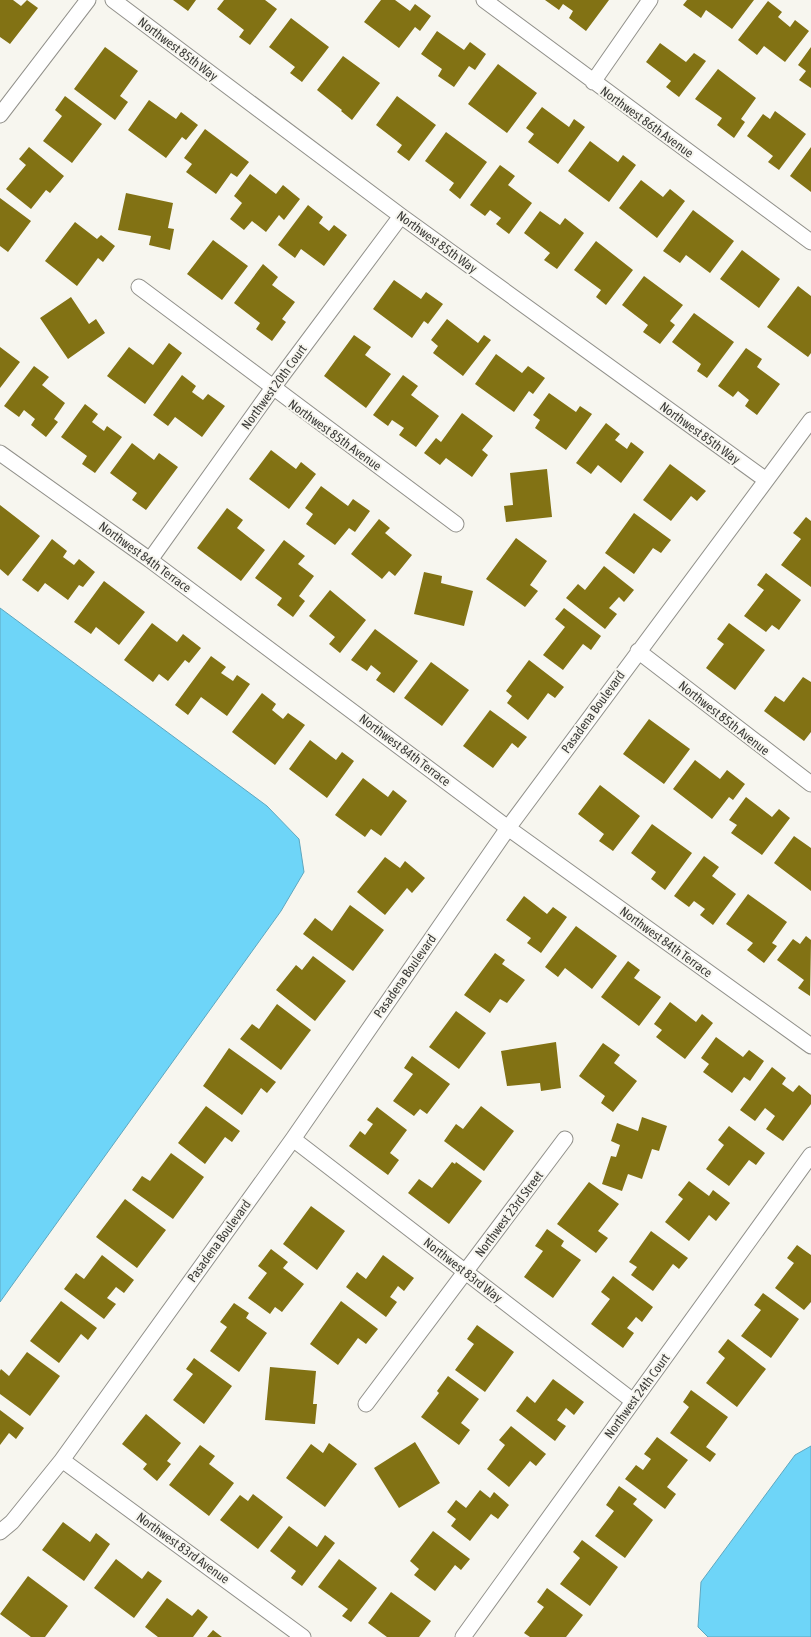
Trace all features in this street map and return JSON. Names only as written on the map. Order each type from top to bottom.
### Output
[{"type":"street","points":[[0,116],[88,0]]},
{"type":"street","name":"Northwest 85th Way","points":[[113,0],[401,216],[766,480]]},
{"type":"street","name":"Northwest 86th Avenue","points":[[484,0],[811,242]]},
{"type":"street","points":[[593,82],[650,0]]},
{"type":"street","name":"Northwest 20th Court","points":[[150,560],[272,389],[401,216]]},
{"type":"street","name":"Northwest 85th Avenue","points":[[139,287],[272,389],[456,524]]},
{"type":"street","name":"Pasadena Boulevard","points":[[0,1532],[12,1522],[62,1460],[293,1139],[508,828],[811,420]]},
{"type":"street","name":"Northwest 84th Terrace","points":[[0,453],[150,560],[508,828],[811,1046]]},
{"type":"street","name":"Northwest 85th Avenue","points":[[638,651],[811,784]]},
{"type":"street","name":"Northwest 83rd Way","points":[[293,1139],[633,1401]]},
{"type":"street","name":"Northwest 23rd Street","points":[[366,1404],[566,1139]]},
{"type":"street","name":"Northwest 24th Court","points":[[463,1637],[811,1155]]},
{"type":"street","name":"Northwest 83rd Avenue","points":[[62,1460],[304,1637]]},
{"type":"water","points":[[0,608],[267,806],[299,839],[304,872],[281,911],[0,1302]]},
{"type":"water","points":[[811,1446],[811,1637],[708,1637],[698,1627],[701,1582],[795,1455]]},
{"type":"building","points":[[0,0],[13,0],[21,6],[27,0],[38,8],[10,44],[0,37]]},
{"type":"building","points":[[173,0],[196,0],[188,11]]},
{"type":"building","points":[[224,0],[265,0],[277,9],[250,45],[239,37],[244,30],[217,9]]},
{"type":"building","points":[[381,0],[395,0],[410,11],[415,4],[431,16],[420,31],[415,27],[399,48],[364,22]]},
{"type":"building","points":[[545,0],[609,0],[586,31],[569,18],[573,11],[563,4],[559,10]]},
{"type":"building","points":[[687,0],[754,0],[732,29],[706,10],[701,18],[683,5]]},
{"type":"building","points":[[768,1],[782,12],[778,17],[790,27],[795,20],[809,31],[785,62],[764,46],[757,55],[738,40]]},
{"type":"building","points":[[291,18],[329,47],[302,82],[290,73],[295,67],[269,47]]},
{"type":"building","points":[[437,31],[464,50],[470,42],[486,54],[475,70],[469,66],[454,87],[438,76],[442,69],[421,54]]},
{"type":"building","points":[[660,43],[686,62],[694,53],[706,61],[679,97],[666,87],[671,81],[646,62]]},
{"type":"building","points":[[105,47],[138,71],[120,96],[128,102],[115,120],[74,89]]},
{"type":"building","points":[[811,47],[811,88],[799,80],[806,71],[798,65]]},
{"type":"building","points":[[343,56],[380,83],[352,120],[317,90]]},
{"type":"building","points":[[498,64],[537,93],[507,133],[468,104]]},
{"type":"building","points":[[718,69],[756,98],[741,119],[745,122],[734,138],[717,125],[722,118],[695,99]]},
{"type":"building","points":[[65,96],[102,124],[72,163],[43,141],[62,116],[55,110]]},
{"type":"building","points":[[397,96],[436,125],[409,161],[397,152],[402,145],[376,125]]},
{"type":"building","points":[[149,100],[176,119],[181,112],[198,125],[186,140],[182,137],[166,158],[128,130]]},
{"type":"building","points":[[542,107],[569,127],[574,119],[585,127],[558,164],[528,142],[534,134],[526,128]]},
{"type":"building","points":[[775,111],[806,134],[779,170],[768,162],[773,156],[747,136],[763,114],[770,119]]},
{"type":"building","points":[[205,129],[249,162],[237,177],[231,173],[216,194],[186,172],[192,164],[184,158]]},
{"type":"building","points":[[446,132],[487,162],[460,199],[449,190],[454,183],[425,161]]},
{"type":"building","points":[[590,141],[618,162],[623,155],[636,165],[609,202],[568,171]]},
{"type":"building","points":[[29,147],[64,176],[50,193],[46,190],[31,209],[6,189],[26,165],[19,159]]},
{"type":"building","points":[[811,147],[811,192],[790,176]]},
{"type":"building","points":[[500,165],[515,176],[508,185],[532,203],[509,234],[496,224],[501,218],[490,210],[485,216],[470,205]]},
{"type":"building","points":[[250,174],[276,194],[283,185],[300,199],[284,220],[279,215],[266,232],[252,221],[244,230],[230,219],[242,203],[234,196]]},
{"type":"building","points":[[641,180],[663,197],[670,189],[685,201],[657,238],[619,208]]},
{"type":"building","points":[[126,193],[173,203],[168,228],[174,229],[170,250],[149,245],[151,236],[118,230]]},
{"type":"building","points":[[0,198],[31,221],[8,252],[0,246]]},
{"type":"building","points":[[308,205],[323,217],[319,223],[329,231],[334,225],[347,235],[324,266],[301,249],[295,258],[278,245]]},
{"type":"building","points":[[693,210],[734,241],[710,273],[686,255],[680,263],[663,251]]},
{"type":"building","points":[[540,211],[560,225],[565,218],[584,233],[557,269],[544,260],[550,253],[524,233]]},
{"type":"building","points":[[75,222],[97,239],[101,235],[115,246],[103,262],[98,258],[77,286],[45,261]]},
{"type":"building","points":[[213,240],[248,266],[222,300],[187,274]]},
{"type":"building","points":[[596,241],[633,270],[606,305],[596,297],[601,290],[574,270]]},
{"type":"building","points":[[742,250],[780,279],[759,308],[720,279]]},
{"type":"building","points":[[263,264],[278,277],[272,285],[295,302],[282,319],[286,322],[272,341],[256,329],[260,323],[234,303]]},
{"type":"building","points":[[644,276],[683,305],[670,321],[675,325],[660,344],[643,332],[648,325],[622,305]]},
{"type":"building","points":[[394,280],[421,299],[426,292],[443,304],[428,324],[424,321],[412,338],[373,309]]},
{"type":"building","points":[[798,286],[811,296],[811,353],[808,357],[767,327]]},
{"type":"building","points":[[71,297],[89,324],[96,319],[105,333],[68,359],[40,318]]},
{"type":"building","points":[[694,313],[734,342],[707,378],[697,371],[701,364],[672,342]]},
{"type":"building","points":[[447,319],[478,343],[484,335],[491,340],[463,376],[433,353],[438,346],[431,340]]},
{"type":"building","points":[[354,335],[371,347],[365,355],[391,374],[366,408],[324,376]]},
{"type":"building","points":[[169,343],[182,353],[145,404],[107,376],[129,347],[153,365]]},
{"type":"building","points":[[0,347],[20,362],[0,388]]},
{"type":"building","points":[[746,348],[762,359],[757,367],[780,384],[757,415],[745,406],[749,400],[738,391],[733,397],[718,386]]},
{"type":"building","points":[[496,354],[522,373],[528,366],[545,378],[533,394],[529,391],[514,412],[475,384]]},
{"type":"building","points":[[34,366],[49,377],[42,385],[65,403],[54,419],[58,422],[46,437],[31,425],[35,419],[24,410],[19,417],[4,406]]},
{"type":"building","points":[[182,375],[196,386],[192,392],[203,400],[208,394],[225,406],[202,437],[175,417],[168,426],[153,415]]},
{"type":"building","points":[[403,375],[418,386],[411,395],[439,416],[416,447],[399,435],[404,428],[392,420],[388,426],[373,415]]},
{"type":"building","points":[[549,393],[576,412],[580,406],[592,414],[566,450],[535,428],[540,420],[533,415]]},
{"type":"building","points":[[85,404],[98,414],[92,422],[104,431],[107,426],[122,437],[95,473],[82,464],[87,456],[61,437]]},
{"type":"building","points":[[462,413],[493,436],[482,450],[488,455],[472,477],[446,458],[440,465],[424,453],[436,438],[441,442]]},
{"type":"building","points":[[606,423],[620,434],[615,440],[627,449],[631,442],[644,452],[621,483],[598,465],[591,474],[576,463]]},
{"type":"building","points":[[132,443],[154,460],[159,453],[178,467],[146,510],[132,500],[137,493],[110,473]]},
{"type":"building","points":[[271,450],[296,469],[301,462],[316,474],[289,509],[249,479]]},
{"type":"building","points":[[670,464],[706,491],[697,501],[691,496],[671,521],[643,500]]},
{"type":"building","points":[[547,469],[552,517],[506,522],[504,506],[513,505],[510,473]]},
{"type":"building","points":[[321,486],[348,506],[353,499],[370,511],[355,532],[349,528],[335,545],[306,524],[313,514],[305,508]]},
{"type":"building","points":[[0,505],[40,536],[8,576],[0,569]]},
{"type":"building","points":[[227,508],[243,520],[237,528],[265,550],[241,581],[197,548]]},
{"type":"building","points":[[634,513],[671,540],[661,553],[653,548],[634,574],[605,553]]},
{"type":"building","points":[[806,517],[811,521],[811,587],[781,565],[801,539],[793,533]]},
{"type":"building","points":[[379,519],[390,528],[385,533],[412,555],[395,576],[389,571],[382,579],[351,554]]},
{"type":"building","points":[[516,538],[547,561],[530,585],[538,591],[525,607],[486,579]]},
{"type":"building","points":[[52,539],[67,551],[63,557],[74,565],[79,559],[95,572],[83,587],[79,585],[68,600],[45,583],[38,592],[22,580]]},
{"type":"building","points":[[284,540],[305,556],[298,564],[314,576],[299,596],[305,601],[293,617],[277,605],[282,598],[255,578]]},
{"type":"building","points":[[604,566],[634,590],[624,602],[619,597],[609,608],[617,614],[605,629],[566,598],[578,584],[585,590]]},
{"type":"building","points":[[424,572],[442,576],[441,583],[473,591],[464,626],[414,614]]},
{"type":"building","points":[[766,573],[801,600],[779,630],[772,625],[766,632],[744,616],[764,590],[757,585]]},
{"type":"building","points":[[104,581],[145,612],[119,645],[96,627],[91,634],[74,622]]},
{"type":"building","points":[[330,590],[366,620],[340,653],[329,644],[335,637],[309,616]]},
{"type":"building","points":[[564,608],[601,636],[591,650],[583,644],[563,670],[543,655],[565,627],[555,619]]},
{"type":"building","points":[[152,623],[177,642],[183,634],[201,648],[189,663],[185,660],[168,681],[159,674],[153,682],[124,660]]},
{"type":"building","points":[[729,623],[765,650],[735,690],[706,668],[724,644],[717,639]]},
{"type":"building","points":[[375,629],[418,661],[394,693],[376,680],[381,673],[371,665],[367,671],[351,660]]},
{"type":"building","points":[[211,656],[226,667],[221,673],[233,681],[237,675],[250,684],[227,716],[201,697],[188,715],[175,705]]},
{"type":"building","points":[[529,660],[564,687],[555,698],[548,693],[528,720],[507,703],[512,696],[506,691]]},
{"type":"building","points":[[431,662],[469,690],[442,726],[404,698]]},
{"type":"building","points":[[803,677],[811,682],[811,732],[804,741],[764,711],[775,696],[784,702]]},
{"type":"building","points":[[262,693],[276,704],[272,710],[283,719],[288,713],[305,725],[275,765],[232,732]]},
{"type":"building","points":[[490,710],[527,737],[518,748],[512,743],[493,768],[463,746]]},
{"type":"building","points":[[649,719],[690,749],[664,784],[623,754]]},
{"type":"building","points":[[310,740],[336,760],[342,752],[354,761],[327,798],[289,769]]},
{"type":"building","points":[[695,760],[720,779],[727,770],[745,784],[733,800],[729,797],[712,819],[673,789]]},
{"type":"building","points":[[363,778],[388,797],[393,790],[407,801],[381,836],[371,829],[365,837],[335,815]]},
{"type":"building","points":[[600,785],[640,816],[613,851],[599,841],[604,834],[578,814]]},
{"type":"building","points":[[746,797],[772,817],[779,809],[790,818],[762,855],[731,833],[737,825],[729,820]]},
{"type":"building","points":[[652,824],[692,853],[665,890],[651,879],[656,872],[631,853]]},
{"type":"building","points":[[794,836],[811,848],[811,891],[774,863]]},
{"type":"building","points":[[704,856],[719,867],[712,876],[736,894],[713,925],[700,915],[705,909],[694,901],[689,907],[674,896]]},
{"type":"building","points":[[385,857],[400,868],[405,861],[425,878],[412,893],[407,888],[385,915],[357,892]]},
{"type":"building","points":[[748,894],[787,922],[772,943],[777,946],[764,963],[747,950],[753,943],[726,924]]},
{"type":"building","points":[[524,896],[547,914],[553,907],[567,917],[541,953],[527,943],[531,938],[506,920]]},
{"type":"building","points":[[350,905],[384,930],[353,971],[303,934],[315,918],[332,931]]},
{"type":"building","points":[[576,926],[617,956],[592,989],[565,968],[558,977],[545,967]]},
{"type":"building","points":[[806,936],[811,940],[810,996],[798,988],[804,980],[777,960],[793,939],[800,944]]},
{"type":"building","points":[[495,953],[505,960],[502,964],[525,980],[507,1003],[500,999],[490,1013],[464,995]]},
{"type":"building","points":[[313,956],[346,981],[315,1021],[276,990],[296,965],[302,970]]},
{"type":"building","points":[[628,961],[640,970],[634,978],[661,997],[639,1026],[601,997]]},
{"type":"building","points":[[670,1002],[696,1022],[702,1014],[713,1023],[685,1059],[656,1037],[662,1030],[654,1024]]},
{"type":"building","points":[[277,1004],[311,1030],[281,1070],[240,1039],[252,1024],[259,1029]]},
{"type":"building","points":[[456,1011],[486,1033],[459,1069],[429,1047]]},
{"type":"building","points":[[716,1037],[743,1057],[749,1050],[764,1061],[750,1081],[744,1077],[732,1093],[703,1072],[709,1064],[701,1058]]},
{"type":"building","points":[[556,1042],[561,1088],[541,1091],[540,1083],[507,1086],[501,1051]]},
{"type":"building","points":[[603,1043],[620,1055],[614,1063],[637,1081],[613,1112],[601,1103],[605,1096],[579,1076]]},
{"type":"building","points":[[229,1048],[276,1082],[267,1093],[261,1088],[242,1115],[203,1086]]},
{"type":"building","points":[[412,1056],[450,1084],[427,1114],[420,1109],[414,1116],[393,1101],[413,1074],[404,1068]]},
{"type":"building","points":[[772,1067],[786,1078],[782,1084],[793,1092],[799,1085],[811,1095],[811,1104],[783,1141],[766,1129],[775,1116],[765,1108],[755,1121],[740,1110]]},
{"type":"building","points":[[206,1106],[240,1131],[232,1142],[225,1137],[205,1164],[178,1143]]},
{"type":"building","points":[[481,1106],[514,1131],[484,1171],[444,1141],[456,1124],[463,1129]]},
{"type":"building","points":[[377,1107],[407,1130],[390,1153],[399,1160],[388,1175],[349,1146],[360,1131],[365,1135],[373,1124],[367,1120]]},
{"type":"building","points":[[642,1117],[667,1126],[659,1151],[652,1149],[642,1179],[628,1174],[622,1191],[602,1184],[611,1156],[616,1157],[620,1145],[611,1141],[617,1123],[638,1131]]},
{"type":"building","points":[[729,1126],[765,1153],[756,1165],[749,1160],[729,1186],[706,1169],[724,1145],[718,1140]]},
{"type":"building","points":[[171,1153],[204,1177],[173,1219],[132,1190],[142,1176],[150,1181]]},
{"type":"building","points":[[452,1162],[455,1164],[456,1162],[482,1181],[449,1224],[408,1193],[419,1179],[432,1188]]},
{"type":"building","points":[[689,1181],[709,1196],[713,1190],[730,1203],[716,1221],[709,1215],[689,1241],[665,1222],[683,1199],[678,1195]]},
{"type":"building","points":[[589,1182],[619,1204],[598,1231],[608,1238],[596,1253],[557,1224]]},
{"type":"building","points":[[125,1199],[166,1230],[137,1268],[96,1237]]},
{"type":"building","points":[[311,1206],[345,1231],[317,1270],[283,1244]]},
{"type":"building","points":[[547,1229],[564,1241],[561,1246],[581,1260],[553,1298],[524,1277],[543,1251],[535,1246]]},
{"type":"building","points":[[651,1231],[688,1258],[679,1269],[673,1264],[653,1291],[631,1275],[637,1267],[629,1262]]},
{"type":"building","points":[[797,1245],[811,1255],[811,1302],[804,1310],[775,1288],[794,1263],[787,1258]]},
{"type":"building","points":[[271,1249],[288,1262],[283,1268],[304,1284],[282,1312],[275,1307],[270,1314],[248,1298],[267,1273],[258,1266]]},
{"type":"building","points":[[102,1255],[134,1280],[124,1293],[116,1287],[107,1298],[116,1304],[104,1319],[64,1289],[76,1273],[84,1279]]},
{"type":"building","points":[[383,1255],[414,1278],[404,1291],[398,1286],[390,1297],[397,1302],[386,1317],[346,1287],[357,1272],[366,1279]]},
{"type":"building","points":[[613,1276],[653,1307],[642,1322],[636,1317],[627,1328],[634,1333],[623,1348],[591,1324],[610,1299],[601,1292]]},
{"type":"building","points":[[763,1293],[799,1319],[771,1358],[741,1336],[761,1310],[754,1305]]},
{"type":"building","points":[[61,1301],[97,1328],[88,1340],[81,1334],[59,1363],[30,1341]]},
{"type":"building","points":[[341,1301],[378,1329],[366,1344],[358,1338],[338,1365],[310,1344]]},
{"type":"building","points":[[234,1303],[249,1313],[246,1318],[267,1333],[239,1372],[210,1351],[227,1327],[220,1322]]},
{"type":"building","points":[[477,1325],[514,1352],[485,1392],[455,1370],[474,1344],[467,1339]]},
{"type":"building","points":[[728,1339],[766,1369],[737,1407],[706,1383],[725,1358],[718,1352]]},
{"type":"building","points":[[27,1352],[60,1376],[30,1416],[0,1394],[1,1369],[9,1376]]},
{"type":"building","points":[[194,1358],[232,1386],[204,1424],[173,1400],[193,1374],[186,1369]]},
{"type":"building","points":[[270,1367],[316,1371],[313,1404],[317,1404],[315,1424],[265,1420]]},
{"type":"building","points":[[448,1376],[479,1399],[461,1423],[470,1430],[459,1445],[421,1417],[439,1393],[437,1391]]},
{"type":"building","points":[[553,1379],[584,1402],[574,1415],[566,1408],[557,1420],[566,1426],[555,1441],[516,1411],[527,1396],[535,1403]]},
{"type":"building","points":[[691,1390],[728,1417],[706,1447],[716,1454],[710,1462],[670,1433],[689,1407],[683,1402]]},
{"type":"building","points":[[0,1410],[24,1428],[16,1439],[9,1433],[0,1445]]},
{"type":"building","points":[[146,1414],[181,1443],[167,1461],[171,1464],[157,1481],[143,1469],[147,1464],[122,1444]]},
{"type":"building","points":[[511,1426],[546,1454],[536,1466],[530,1461],[509,1487],[487,1469],[505,1445],[499,1440]]},
{"type":"building","points":[[657,1437],[688,1460],[667,1487],[676,1494],[665,1509],[625,1479],[636,1465],[643,1470],[651,1459],[644,1454]]},
{"type":"building","points":[[415,1442],[440,1483],[399,1508],[374,1468]]},
{"type":"building","points":[[329,1443],[357,1464],[325,1507],[286,1478],[311,1444],[323,1453]]},
{"type":"building","points":[[200,1445],[215,1456],[209,1464],[234,1483],[209,1516],[169,1485]]},
{"type":"building","points":[[619,1486],[637,1499],[633,1504],[653,1520],[625,1558],[595,1536],[614,1511],[606,1505]]},
{"type":"building","points":[[480,1490],[490,1498],[494,1492],[509,1505],[498,1519],[491,1514],[470,1541],[451,1526],[456,1519],[447,1512],[456,1500],[466,1508]]},
{"type":"building","points":[[253,1494],[283,1517],[258,1549],[220,1520],[240,1495],[248,1501]]},
{"type":"building","points":[[63,1522],[90,1542],[96,1533],[110,1544],[84,1581],[42,1550]]},
{"type":"building","points":[[289,1526],[317,1547],[325,1535],[335,1543],[302,1586],[291,1578],[296,1571],[270,1551]]},
{"type":"building","points":[[433,1531],[470,1559],[461,1570],[455,1565],[435,1591],[414,1575],[419,1569],[410,1561]]},
{"type":"building","points":[[582,1540],[618,1567],[590,1606],[560,1584],[580,1558],[573,1552]]},
{"type":"building","points":[[116,1559],[142,1579],[148,1571],[162,1581],[134,1618],[94,1588]]},
{"type":"building","points":[[339,1559],[377,1588],[351,1622],[342,1616],[348,1609],[318,1587]]},
{"type":"building","points":[[28,1576],[68,1606],[45,1637],[31,1637],[0,1614]]},
{"type":"building","points":[[547,1588],[583,1615],[566,1637],[530,1637],[524,1633],[544,1607],[537,1602]]},
{"type":"building","points":[[391,1592],[431,1621],[419,1637],[387,1637],[368,1623]]},
{"type":"building","points":[[167,1598],[192,1616],[198,1609],[208,1617],[193,1637],[158,1637],[145,1627]]},
{"type":"building","points":[[213,1630],[222,1637],[207,1637]]}]
